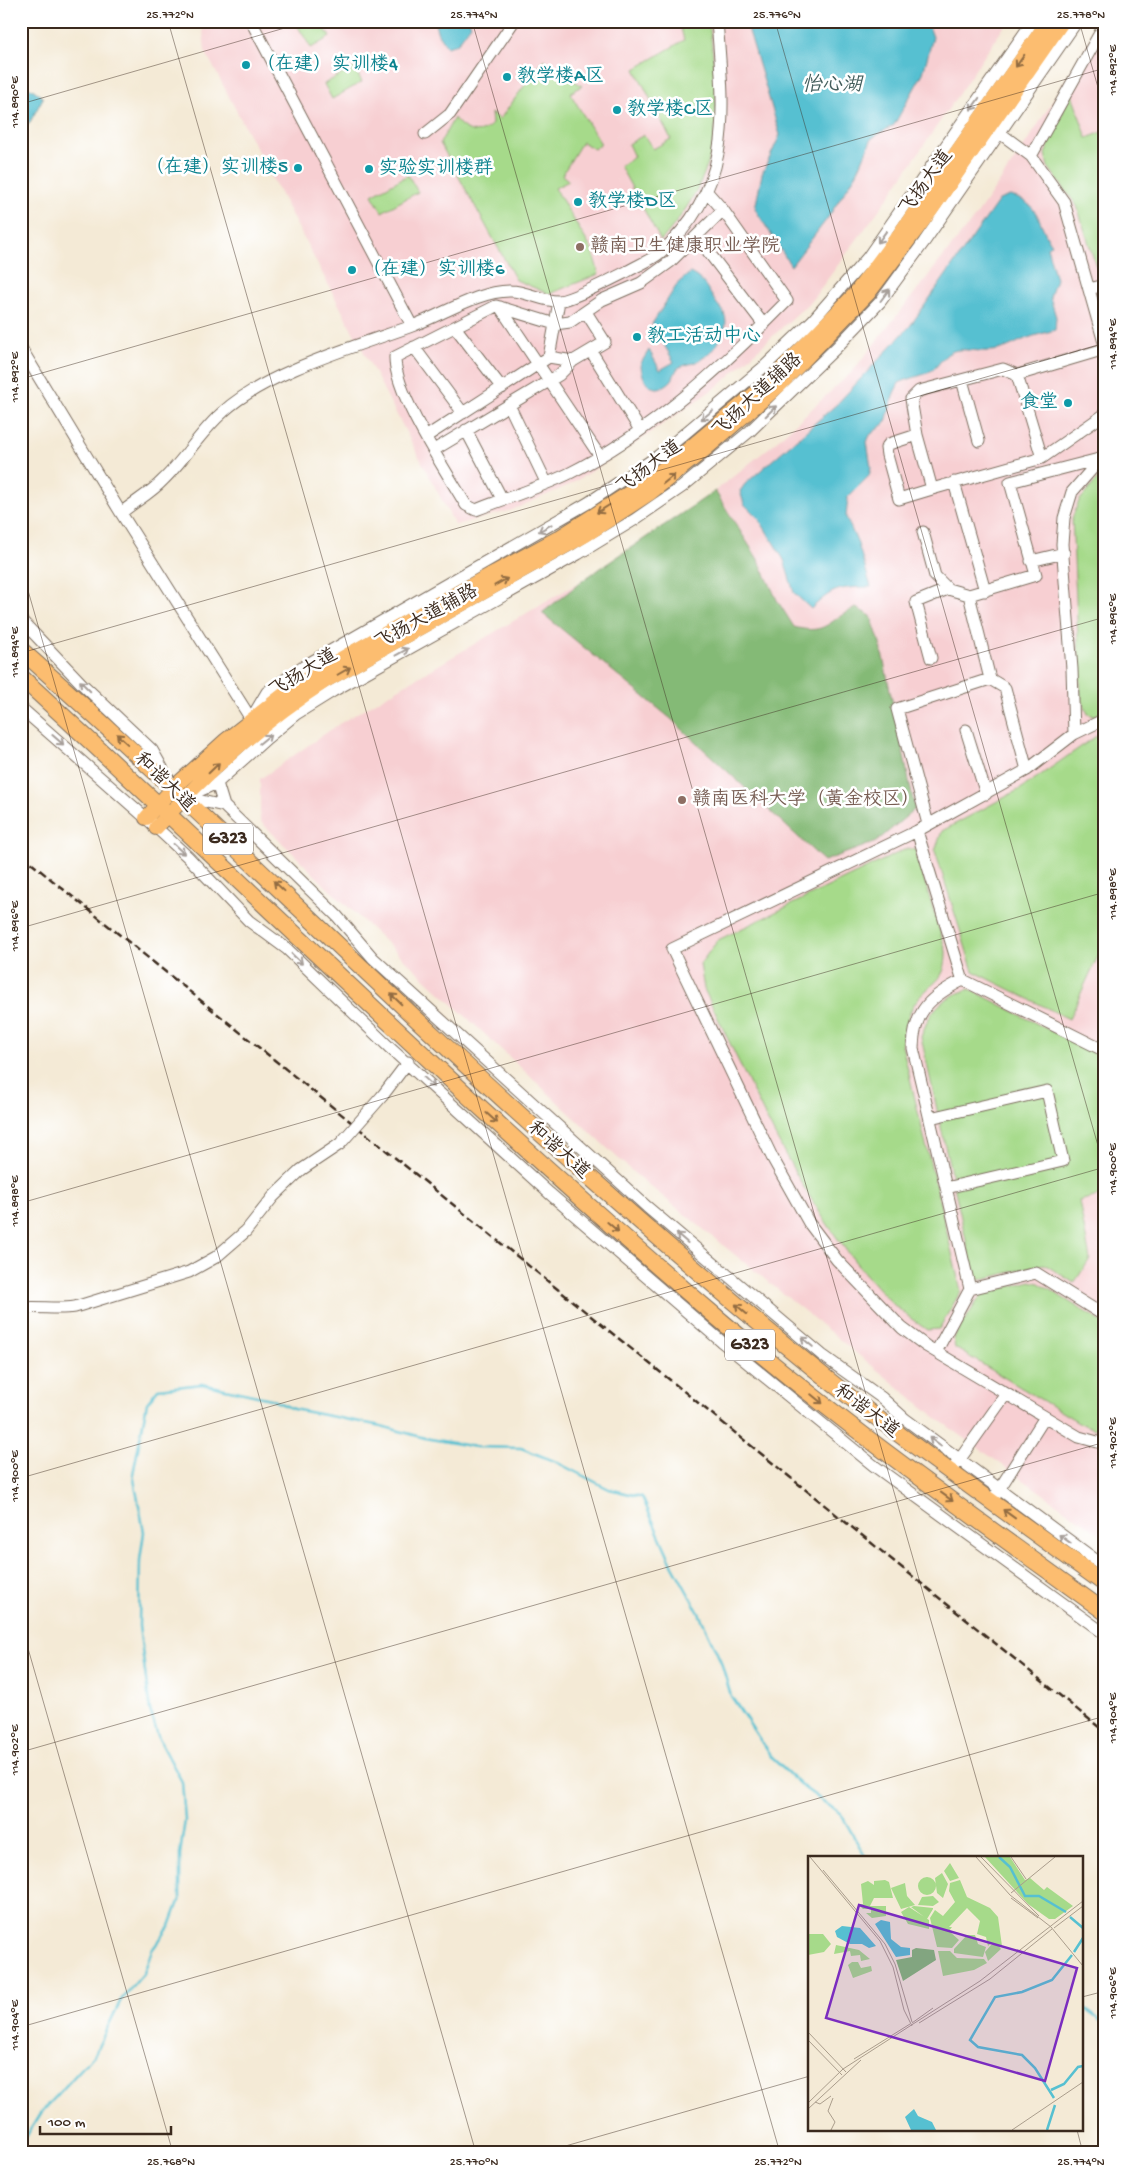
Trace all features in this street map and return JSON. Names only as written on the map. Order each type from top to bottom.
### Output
[{"type":"highway","name":"G323","points":[[21,650],[106,725],[178,793]]},
{"type":"highway","name":"和谐大道","points":[[21,677],[417,1050],[569,1188],[726,1326],[852,1428],[1105,1612]]},
{"type":"highway","name":"和谐大道","points":[[178,793],[431,1032],[574,1163],[745,1312],[856,1401],[956,1466],[995,1495],[1105,1584]]},
{"type":"main road","name":"飞扬大道","points":[[151,823],[251,719],[321,670],[558,538],[643,484],[682,455],[773,378],[854,294],[898,236],[936,180],[990,125],[1048,21]]},
{"type":"main road","name":"飞扬大道","points":[[178,793],[289,705],[324,682],[586,535],[649,494],[707,448],[781,384],[868,294],[932,209],[1063,21]]},
{"type":"street","points":[[251,21],[412,326]]},
{"type":"street","points":[[425,134],[450,114],[514,21]]},
{"type":"street","points":[[121,513],[163,481],[201,434],[224,410],[256,389],[334,354],[440,316],[488,292],[512,291],[559,301],[608,282],[660,253],[687,226],[708,193],[720,147],[723,97],[717,21]]},
{"type":"street","name":"飞扬大道辅路","points":[[251,719],[267,692],[306,664],[588,503],[642,467],[728,399],[766,366],[812,321],[868,257],[1033,21]]},
{"type":"street","points":[[1038,36],[1042,21]]},
{"type":"street","name":"飞扬大道辅路","points":[[178,793],[217,783],[242,758],[304,710],[578,554],[634,520],[682,486],[750,430],[836,348],[880,302],[924,242],[990,125],[1067,37],[1077,21]]},
{"type":"street","points":[[1031,156],[1105,24]]},
{"type":"street","points":[[1032,64],[1067,37]]},
{"type":"street","points":[[932,489],[918,436],[911,399],[919,392],[1003,369],[1017,375],[1105,347],[1064,202],[1031,156],[990,125]]},
{"type":"street","points":[[905,206],[936,180]]},
{"type":"street","points":[[708,193],[723,210],[787,301],[697,388],[640,430],[568,474],[471,510],[466,505],[407,402],[394,370],[395,356],[496,306],[555,324],[570,322],[602,300],[641,283],[670,262],[723,210]]},
{"type":"street","points":[[924,242],[932,209]]},
{"type":"street","points":[[697,237],[764,325]]},
{"type":"street","points":[[854,294],[868,257]]},
{"type":"street","points":[[1089,289],[1105,285]]},
{"type":"street","points":[[549,357],[559,301]]},
{"type":"street","points":[[500,307],[600,455]]},
{"type":"street","points":[[434,450],[550,381],[573,361],[605,342],[586,312]]},
{"type":"street","points":[[455,327],[502,388]]},
{"type":"street","points":[[414,347],[463,413]]},
{"type":"street","points":[[21,348],[121,513],[251,719]]},
{"type":"street","points":[[590,351],[640,430]]},
{"type":"street","points":[[427,436],[549,357],[573,361]]},
{"type":"street","points":[[1017,375],[1042,458]]},
{"type":"street","points":[[962,380],[979,441]]},
{"type":"street","points":[[509,405],[546,482]]},
{"type":"street","points":[[918,436],[889,444],[886,448],[899,499],[1042,458],[1105,414]]},
{"type":"street","points":[[466,430],[502,499]]},
{"type":"street","points":[[707,448],[750,430]]},
{"type":"street","points":[[642,467],[682,455]]},
{"type":"street","points":[[1074,734],[1064,554],[1064,518],[1072,492],[1102,456]]},
{"type":"street","points":[[923,532],[935,576],[948,589],[969,596],[1036,575],[1010,482],[1102,456]]},
{"type":"street","points":[[954,482],[985,591]]},
{"type":"street","points":[[634,520],[649,494]]},
{"type":"street","points":[[558,538],[588,503]]},
{"type":"street","points":[[535,563],[578,554]]},
{"type":"street","points":[[1031,561],[1064,554]]},
{"type":"street","points":[[931,658],[916,602],[948,589]]},
{"type":"street","points":[[969,596],[990,679],[1005,688],[1027,770]]},
{"type":"street","points":[[21,620],[82,684],[152,750],[178,793],[224,806],[338,916],[373,958],[646,1207],[822,1355],[882,1398],[956,1466],[1006,1394]]},
{"type":"street","points":[[928,824],[897,709],[990,679]]},
{"type":"street","points":[[21,708],[151,823],[249,921],[287,949],[549,1193],[790,1399],[872,1465],[1105,1634]]},
{"type":"street","points":[[1105,719],[1074,734],[1027,770],[917,831],[672,949],[772,1157],[809,1223],[837,1260],[902,1328],[936,1352],[1079,1438],[1105,1444]]},
{"type":"street","points":[[966,730],[986,794]]},
{"type":"street","points":[[217,783],[224,806]]},
{"type":"street","points":[[917,831],[963,981],[1105,1051]]},
{"type":"street","points":[[936,1352],[970,1288],[913,1048],[916,1023],[927,1005],[938,994],[963,981]]},
{"type":"street","points":[[21,1308],[38,1306],[57,1310],[75,1307],[189,1272],[224,1251],[246,1231],[273,1197],[301,1170],[340,1144],[408,1062]]},
{"type":"street","points":[[930,1118],[1047,1091],[1063,1161],[946,1188]]},
{"type":"street","points":[[970,1288],[1036,1273],[1105,1316]]},
{"type":"street","points":[[1045,1417],[995,1495],[1105,1567]]},
{"type":"shaded area","name":"赣南卫生健康职业学院","points":[[202,21],[1008,21],[890,195],[812,300],[722,383],[624,451],[569,485],[512,510],[455,525],[205,51]]},
{"type":"shaded area","name":"赣南医科大学（黄金校区）","points":[[1102,21],[1105,21],[1105,1538],[939,1420],[635,1174],[331,891],[260,821],[260,779],[339,724],[586,578],[715,491],[770,447],[852,372],[978,213],[1031,136]]},
{"type":"green space","points":[[305,21],[320,21],[330,37],[311,48],[297,25]]},
{"type":"green space","points":[[679,21],[709,21],[715,84],[716,111],[714,137],[708,163],[698,188],[682,214],[661,241],[620,166],[634,157],[628,144],[644,135],[653,149],[671,139],[635,69],[684,40]]},
{"type":"green space","points":[[544,59],[582,86],[570,93],[601,144],[594,149],[582,142],[562,175],[569,181],[555,188],[592,250],[599,274],[549,294],[516,280],[440,143],[454,118],[462,126],[477,132],[492,124],[491,113],[500,119]]},
{"type":"green space","points":[[354,67],[362,82],[332,99],[324,84]]},
{"type":"green space","points":[[1071,92],[1087,138],[1105,131],[1105,277],[1100,279],[1077,206],[1048,167],[1045,154]]},
{"type":"green space","points":[[408,175],[418,192],[382,212],[372,195]]},
{"type":"green space","points":[[1105,470],[1105,710],[1094,716],[1088,714],[1081,699],[1072,518],[1079,501]]},
{"type":"green space","points":[[715,491],[759,561],[777,600],[794,627],[805,629],[821,628],[856,608],[871,616],[880,643],[915,809],[876,842],[824,861],[670,718],[542,613],[586,578]]},
{"type":"green space","points":[[1105,730],[1105,941],[1069,1019],[973,971],[935,851],[942,831],[1022,788]]},
{"type":"green space","points":[[908,848],[915,850],[946,951],[944,969],[941,975],[917,1000],[911,1010],[902,1045],[961,1291],[939,1329],[927,1330],[894,1305],[862,1271],[834,1234],[809,1196],[764,1115],[704,989],[700,964],[718,940]]},
{"type":"green space","points":[[970,989],[1105,1059],[1105,1194],[1079,1201],[1090,1259],[1074,1283],[1044,1264],[975,1281],[921,1037],[933,1011],[944,1000]]},
{"type":"green space","points":[[1030,1281],[1039,1283],[1105,1324],[1103,1426],[1095,1429],[1080,1423],[955,1348],[953,1338],[982,1294]]},
{"type":"water","points":[[434,21],[469,21],[471,25],[457,44],[447,47],[438,34]]},
{"type":"water","name":"怡心湖","points":[[746,21],[927,21],[933,37],[923,73],[894,125],[872,138],[857,173],[827,219],[791,266],[755,209],[762,174],[780,135]]},
{"type":"water","points":[[21,83],[34,90],[43,98],[30,122],[21,130]]},
{"type":"water","points":[[1010,196],[1020,199],[1033,209],[1052,245],[1047,247],[1056,279],[1050,297],[1056,317],[1055,330],[999,350],[951,352],[929,372],[899,383],[894,393],[886,422],[870,435],[867,442],[871,468],[869,476],[848,497],[846,517],[858,544],[871,587],[845,588],[832,592],[811,609],[794,593],[784,560],[759,519],[744,504],[740,491],[745,484],[837,404],[910,326],[999,200]]},
{"type":"water","points":[[690,273],[703,282],[723,310],[726,320],[723,335],[714,348],[702,359],[678,368],[672,380],[665,386],[654,388],[649,385],[643,376],[641,363],[649,350],[660,370],[674,362],[652,324],[678,283]]},
{"type":"waterway","points":[[21,2145],[40,2114],[94,2055],[121,2000],[144,1973],[152,1950],[170,1926],[180,1899],[180,1854],[185,1820],[182,1782],[159,1739],[150,1710],[139,1626],[140,1560],[144,1532],[133,1474],[147,1403],[158,1389],[202,1384],[271,1399],[293,1409],[381,1426],[425,1438],[476,1447],[521,1448],[554,1461],[609,1489],[642,1497],[673,1566],[699,1613],[721,1662],[731,1696],[772,1758],[803,1787],[841,1814],[865,1856]]},
{"type":"waterway","points":[[1084,2008],[1105,2024]]},
{"type":"railway","points":[[21,855],[1105,1732]]},
{"type":"place","name":"（在建）实训楼4","points":[[246,65]]},
{"type":"place","name":"教学楼A区","points":[[507,77]]},
{"type":"place","name":"教学楼C区","points":[[617,110]]},
{"type":"place","name":"（在建）实训楼5","points":[[298,168]]},
{"type":"place","name":"实验实训楼群","points":[[369,169]]},
{"type":"place","name":"教学楼D区","points":[[578,202]]},
{"type":"place","name":"赣南卫生健康职业学院","points":[[580,247]]},
{"type":"place","name":"（在建）实训楼6","points":[[352,270]]},
{"type":"place","name":"教工活动中心","points":[[637,337]]},
{"type":"place","name":"食堂","points":[[1068,403]]},
{"type":"place","name":"赣南医科大学（黄金校区）","points":[[682,800]]}]
